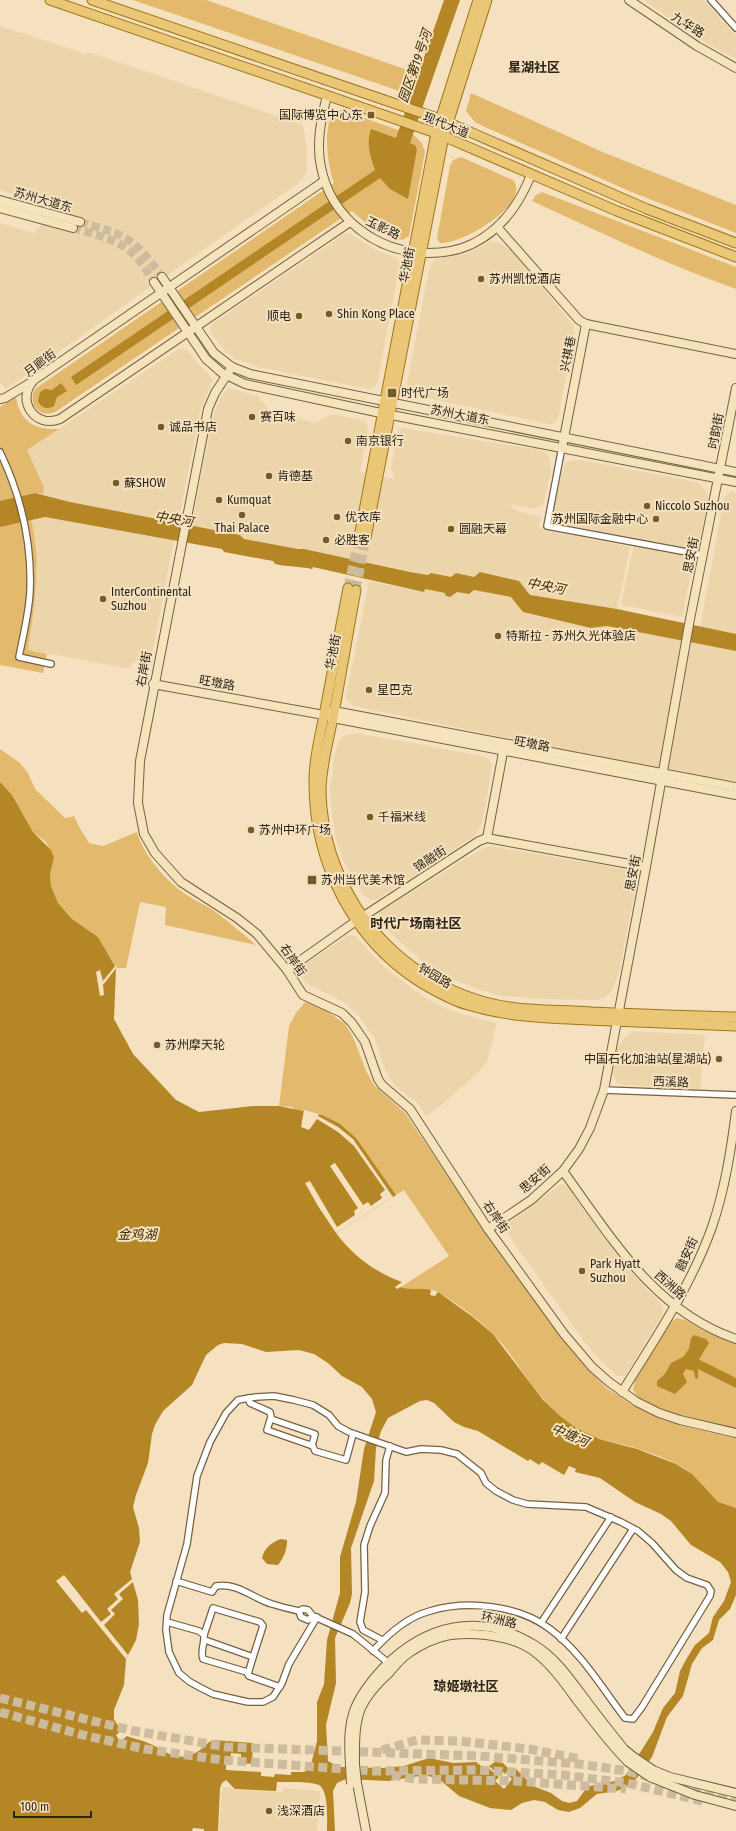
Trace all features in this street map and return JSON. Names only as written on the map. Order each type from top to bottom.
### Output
[{"type":"main road","name":"现代大道","points":[[50,0],[440,134],[531,175],[662,229],[736,257]]},
{"type":"main road","name":"现代大道","points":[[92,0],[444,121],[640,206],[736,243]]},
{"type":"main road","name":"华池街","points":[[362,537],[440,134],[478,0]]},
{"type":"main road","name":"华池街","points":[[444,121],[487,0]]},
{"type":"main road","name":"华池街","points":[[324,715],[352,589],[334,715]]},
{"type":"main road","name":"钟园路","points":[[324,715],[314,776],[317,828],[326,863],[336,887],[359,919],[408,964],[424,975],[464,995],[513,1008],[736,1026]]},
{"type":"main road","name":"钟园路","points":[[334,715],[322,776],[324,823],[338,872],[359,919]]},
{"type":"main road","name":"钟园路","points":[[617,1017],[736,1017]]},
{"type":"street","name":"九华路","points":[[629,0],[679,35],[736,68]]},
{"type":"street","points":[[711,0],[736,28]]},
{"type":"street","name":"玉影路","points":[[327,96],[319,143],[320,160],[324,181],[341,212],[350,222],[374,240],[403,250],[418,252],[437,253],[460,249],[479,240],[497,227],[515,207],[531,175]]},
{"type":"street","name":"月廊街","points":[[27,406],[26,393],[34,380],[166,291],[324,181]]},
{"type":"street","name":"苏州大道东","points":[[0,200],[80,222]]},
{"type":"street","name":"苏州大道东","points":[[0,208],[73,228]]},
{"type":"street","points":[[13,394],[20,395],[31,413],[38,419],[47,421],[60,419],[350,222]]},
{"type":"street","name":"兴祺巷","points":[[497,227],[579,320],[586,324],[562,447]]},
{"type":"street","name":"苏州大道东","points":[[162,277],[170,299],[184,319],[196,328],[214,353],[232,367],[256,376],[736,472]]},
{"type":"street","name":"苏州大道东","points":[[154,282],[166,291]]},
{"type":"street","name":"苏州大道东","points":[[184,319],[188,333],[206,359],[226,375],[245,384],[736,482]]},
{"type":"street","points":[[586,324],[736,354]]},
{"type":"street","name":"右岸街","points":[[232,367],[215,393],[208,409],[185,519],[140,761],[137,791],[140,820],[144,834],[155,853],[181,882],[231,914],[257,934],[287,970],[303,995],[342,1013],[352,1023],[365,1042],[378,1079],[382,1086],[410,1109],[488,1229],[576,1349],[592,1367],[622,1392],[641,1404],[668,1416],[736,1433]]},
{"type":"street","points":[[0,399],[13,394],[34,380]]},
{"type":"street","name":"时韵街","points":[[719,478],[736,388]]},
{"type":"street","points":[[562,447],[547,526],[703,555]]},
{"type":"street","points":[[0,452],[11,476],[20,503],[28,543],[30,592],[19,657],[51,664]]},
{"type":"street","name":"思安街","points":[[488,1229],[531,1200],[563,1171],[579,1149],[590,1128],[604,1090],[663,777],[690,619],[719,478]]},
{"type":"street","name":"旺墩路","points":[[154,684],[324,715],[334,715],[663,777],[736,787]]},
{"type":"street","points":[[504,747],[487,838],[646,867]]},
{"type":"street","name":"旺墩路","points":[[663,777],[736,795]]},
{"type":"street","name":"锦融街","points":[[287,970],[359,919],[479,841],[487,838]]},
{"type":"street","name":"西溪路","points":[[604,1090],[736,1095]]},
{"type":"street","name":"融安街","points":[[622,1392],[675,1306],[698,1260],[714,1220],[726,1173],[736,1111]]},
{"type":"street","name":"西洲路","points":[[563,1171],[632,1265],[652,1287],[675,1306],[713,1330],[736,1339]]},
{"type":"street","points":[[315,1616],[289,1664],[280,1686],[273,1697],[263,1702],[248,1702],[214,1694],[190,1682],[179,1673],[172,1662],[167,1643],[167,1622],[176,1581],[187,1544],[195,1499],[194,1489],[202,1462],[226,1413],[238,1400],[274,1396],[313,1405],[329,1415],[338,1426],[353,1434],[406,1452],[421,1449],[440,1450],[457,1454],[481,1472],[486,1483],[496,1492],[513,1500],[527,1504],[586,1507],[611,1517],[633,1529],[652,1543],[676,1570],[687,1578],[707,1585],[711,1591],[710,1596],[636,1717],[633,1719],[625,1718],[572,1649],[561,1639],[540,1623],[514,1612],[494,1608],[469,1606],[448,1607],[429,1611],[388,1633],[373,1650]]},
{"type":"street","points":[[248,1398],[250,1403],[270,1412],[267,1430],[312,1444]]},
{"type":"street","points":[[270,1419],[315,1434],[312,1444],[315,1451],[346,1460],[353,1434]]},
{"type":"street","points":[[382,1640],[363,1630],[360,1622],[365,1592],[364,1545],[370,1526],[385,1493],[386,1460],[390,1446]]},
{"type":"street","points":[[540,1623],[611,1517]]},
{"type":"street","points":[[561,1639],[633,1529]]},
{"type":"street","points":[[176,1581],[212,1592],[216,1586],[222,1585],[250,1593],[272,1604],[299,1611],[303,1609],[308,1610],[315,1616],[353,1634],[392,1665]]},
{"type":"street","points":[[248,1674],[263,1626],[260,1622],[213,1608],[204,1637],[201,1654],[203,1659],[280,1686]]},
{"type":"street","points":[[299,1611],[300,1617],[308,1620],[315,1616]]},
{"type":"street","points":[[167,1622],[199,1631],[204,1637],[254,1656]]},
{"type":"street","name":"环洲路","points":[[363,1829],[354,1783],[349,1733],[353,1713],[377,1674],[392,1665],[405,1648],[424,1636],[446,1628],[474,1626],[515,1634],[533,1643],[552,1658],[624,1749],[631,1760],[652,1773],[695,1795],[736,1806]]},
{"type":"street","name":"环洲路","points":[[652,1773],[736,1793]]},
{"type":"shaded area","points":[[133,0],[206,0],[419,74],[411,95]]},
{"type":"shaded area","points":[[643,0],[704,0],[736,36],[736,59],[706,43]]},
{"type":"shaded area","points":[[0,26],[86,54],[89,52],[303,125],[307,149],[307,171],[301,181],[6,389],[0,383],[0,223],[34,233],[57,207],[0,190]]},
{"type":"shaded area","points":[[471,93],[605,153],[736,205],[736,233],[629,191],[475,122],[466,111]]},
{"type":"shaded area","points":[[336,110],[342,110],[415,136],[422,143],[425,152],[409,236],[402,240],[388,235],[363,221],[352,211],[55,412],[49,414],[44,413],[36,408],[32,399],[35,389],[334,183],[328,156],[327,134],[331,116]]},
{"type":"shaded area","points":[[461,157],[513,180],[516,189],[513,200],[504,211],[492,221],[463,237],[450,242],[440,243],[437,238],[450,166],[453,160]]},
{"type":"shaded area","points":[[542,192],[736,267],[736,289],[658,258],[532,201],[536,195]]},
{"type":"shaded area","points":[[346,233],[350,233],[374,249],[396,258],[400,263],[376,385],[369,389],[258,367],[235,359],[225,351],[211,333],[210,328],[212,324]]},
{"type":"shaded area","points":[[491,241],[500,243],[512,251],[574,326],[574,337],[558,418],[553,424],[414,395],[408,388],[407,383],[430,265],[436,259],[466,254]]},
{"type":"shaded area","points":[[180,348],[187,350],[213,380],[200,412],[178,524],[70,502],[43,494],[44,487],[27,450]]},
{"type":"shaded area","points":[[228,388],[258,396],[270,411],[316,423],[332,414],[365,421],[368,426],[360,472],[395,479],[391,469],[397,434],[404,428],[545,452],[549,458],[551,471],[543,505],[535,509],[509,504],[517,511],[541,517],[539,526],[542,530],[630,547],[617,609],[530,595],[519,581],[474,577],[456,573],[451,577],[431,573],[428,575],[304,549],[244,539],[240,535],[191,526],[214,413],[221,397]]},
{"type":"shaded area","points":[[16,397],[21,413],[30,423],[43,428],[59,429],[27,450],[44,487],[43,494],[35,493],[24,495],[30,514],[36,548],[34,606],[28,650],[47,654],[43,673],[0,665],[0,407]]},
{"type":"shaded area","name":"苏州国际金融中心","points":[[581,460],[697,482],[707,492],[708,498],[700,540],[696,549],[682,617],[621,605],[635,539],[563,524],[554,519],[553,513],[565,464],[569,461]]},
{"type":"shaded area","points":[[730,492],[736,493],[736,781],[590,755],[353,706],[348,701],[346,696],[369,581],[424,592],[424,589],[445,593],[446,596],[457,592],[469,594],[474,590],[511,597],[523,612],[591,628],[607,626],[697,643],[724,498]]},
{"type":"shaded area","points":[[45,517],[174,540],[151,654],[136,661],[129,668],[126,668],[28,650],[36,579],[36,548],[31,520]]},
{"type":"shaded area","points":[[357,733],[483,756],[489,759],[492,766],[483,820],[475,836],[376,900],[371,900],[363,894],[344,862],[336,840],[332,815],[330,790],[335,752],[339,742],[345,735]]},
{"type":"shaded area","points":[[0,749],[20,763],[28,773],[35,789],[65,818],[74,816],[89,843],[103,846],[137,832],[144,848],[154,864],[174,886],[213,910],[256,945],[165,925],[166,907],[140,902],[126,968],[116,968],[98,937],[72,919],[58,903],[51,886],[50,874],[54,858],[46,842],[33,832],[12,795],[0,782]]},
{"type":"shaded area","points":[[490,846],[624,869],[635,877],[636,886],[618,977],[610,993],[604,998],[596,1000],[502,996],[477,989],[453,979],[426,964],[381,925],[378,915],[381,911],[480,850]]},
{"type":"shaded area","points":[[349,935],[355,936],[385,968],[425,998],[452,1011],[496,1023],[487,1061],[479,1072],[439,1107],[426,1116],[417,1102],[399,1089],[390,1079],[385,1070],[375,1039],[360,1017],[344,1002],[308,984],[301,977],[300,971],[305,964]]},
{"type":"shaded area","points":[[305,1002],[324,1009],[345,1024],[353,1037],[366,1071],[374,1085],[405,1113],[499,1252],[576,1355],[605,1387],[632,1405],[663,1420],[736,1438],[736,1508],[719,1503],[709,1495],[688,1471],[676,1464],[642,1450],[581,1432],[553,1410],[536,1390],[504,1346],[474,1316],[448,1298],[429,1289],[410,1289],[401,1287],[449,1256],[404,1190],[391,1198],[292,1107],[279,1106],[289,1026],[296,1013]]},
{"type":"shaded area","points":[[633,1031],[705,1035],[700,1089],[626,1085],[617,1083],[613,1075],[616,1051],[624,1038]]},
{"type":"shaded area","name":"Park Hyatt Suzhou","points":[[561,1184],[567,1186],[621,1261],[662,1305],[663,1314],[625,1376],[617,1376],[601,1361],[583,1340],[504,1229],[506,1225]]},
{"type":"shaded area","points":[[677,1318],[685,1320],[702,1330],[736,1343],[736,1430],[681,1418],[641,1401],[633,1390],[635,1380],[671,1322]]},
{"type":"shaded area","name":"浅深酒店","points":[[222,1787],[232,1788],[235,1790],[283,1792],[283,1788],[320,1791],[317,1831],[219,1831]]},
{"type":"water","points":[[444,0],[460,0],[410,143],[415,145],[417,149],[408,199],[390,189],[380,178],[76,385],[71,377],[375,170],[370,155],[369,145],[371,129],[396,138]]},
{"type":"water","points":[[61,383],[67,391],[57,397],[54,406],[44,408],[38,401],[40,392],[45,389],[52,390]]},
{"type":"water","points":[[35,493],[70,502],[240,535],[244,539],[304,549],[410,572],[428,575],[431,573],[451,577],[456,573],[474,577],[480,572],[519,581],[530,595],[617,609],[736,634],[736,651],[607,626],[591,628],[523,612],[511,597],[474,590],[469,594],[457,592],[450,597],[446,596],[445,593],[425,589],[424,592],[313,567],[312,569],[280,565],[275,564],[273,561],[224,552],[222,549],[45,517],[0,527],[0,501]]},
{"type":"water","name":"金鸡湖","points":[[0,782],[12,795],[33,832],[51,850],[54,858],[50,874],[51,886],[58,903],[72,919],[98,937],[116,968],[114,1019],[133,1054],[176,1100],[199,1112],[253,1106],[279,1106],[322,1115],[340,1124],[356,1138],[396,1195],[336,1233],[342,1241],[365,1262],[383,1274],[402,1282],[395,1287],[397,1289],[401,1287],[408,1289],[427,1289],[431,1290],[430,1295],[435,1296],[438,1292],[473,1317],[493,1334],[543,1400],[560,1416],[576,1428],[599,1439],[637,1449],[676,1464],[692,1474],[718,1502],[736,1508],[736,1595],[730,1609],[719,1620],[713,1640],[702,1648],[692,1664],[683,1696],[667,1717],[652,1757],[636,1779],[629,1785],[617,1791],[597,1794],[580,1808],[569,1812],[558,1810],[545,1802],[534,1800],[522,1803],[511,1810],[490,1808],[459,1796],[440,1780],[426,1775],[388,1781],[346,1779],[337,1783],[333,1791],[335,1831],[327,1831],[326,1800],[322,1788],[319,1785],[304,1782],[277,1782],[276,1791],[235,1789],[226,1780],[222,1783],[220,1788],[218,1831],[204,1831],[204,1829],[193,1828],[192,1831],[0,1831]],"holes":[[[224,1343],[242,1344],[266,1352],[299,1350],[314,1354],[328,1363],[342,1376],[362,1387],[372,1399],[376,1412],[364,1449],[356,1502],[340,1557],[340,1593],[327,1640],[324,1684],[317,1702],[317,1741],[310,1768],[304,1772],[291,1772],[291,1775],[275,1774],[274,1777],[261,1776],[261,1772],[226,1770],[226,1763],[230,1762],[231,1753],[241,1754],[241,1763],[252,1764],[253,1743],[213,1740],[197,1752],[181,1757],[170,1754],[146,1742],[127,1736],[120,1742],[116,1735],[121,1731],[114,1719],[114,1710],[124,1685],[126,1659],[136,1640],[139,1624],[138,1600],[130,1572],[140,1542],[139,1528],[133,1507],[148,1463],[152,1434],[163,1411],[192,1385],[206,1355],[218,1345]],[[427,1400],[434,1403],[454,1422],[478,1431],[528,1461],[530,1459],[539,1465],[542,1462],[564,1475],[569,1466],[576,1469],[575,1472],[600,1478],[635,1502],[661,1514],[671,1521],[691,1545],[720,1562],[728,1572],[731,1582],[724,1601],[713,1617],[709,1633],[695,1645],[687,1658],[680,1671],[675,1693],[663,1708],[653,1732],[626,1775],[615,1781],[590,1786],[577,1801],[569,1803],[562,1801],[551,1793],[533,1786],[516,1769],[514,1773],[511,1771],[508,1775],[512,1779],[504,1789],[495,1781],[499,1777],[487,1767],[485,1769],[476,1762],[453,1763],[429,1758],[404,1766],[383,1768],[342,1767],[328,1761],[326,1725],[336,1683],[335,1638],[350,1603],[352,1594],[351,1548],[374,1481],[376,1448],[381,1431],[388,1418],[420,1401]]]},
{"type":"water","points":[[694,1335],[706,1339],[709,1343],[698,1361],[698,1379],[695,1378],[694,1371],[686,1369],[683,1374],[687,1382],[675,1394],[657,1386],[657,1381],[665,1374],[671,1363],[683,1357],[689,1349],[691,1338]]},
{"type":"water","points":[[281,1539],[287,1540],[286,1550],[282,1559],[278,1565],[267,1564],[262,1558],[265,1551],[272,1544]]},
{"type":"water","points":[[495,1762],[503,1763],[509,1769],[505,1774],[503,1772],[500,1776],[489,1766]]},
{"type":"pier","points":[[116,965],[117,967],[103,985],[104,995],[100,996],[96,972],[100,970],[103,981]]},
{"type":"pier","points":[[304,1110],[319,1114],[318,1116],[338,1127],[353,1139],[393,1197],[336,1233],[305,1183],[310,1181],[337,1227],[355,1215],[354,1211],[358,1208],[330,1166],[335,1163],[363,1205],[368,1202],[371,1206],[382,1198],[380,1194],[385,1190],[354,1146],[338,1132],[317,1119],[309,1130],[301,1127]]},
{"type":"pier","points":[[64,1575],[101,1622],[111,1614],[107,1609],[118,1599],[114,1594],[132,1579],[133,1582],[119,1594],[123,1599],[111,1610],[115,1614],[104,1625],[128,1655],[126,1659],[86,1610],[82,1613],[56,1581]]},
{"type":"waterway","points":[[698,1364],[736,1383]]},
{"type":"tunnel","points":[[80,222],[108,230],[128,239],[144,253],[162,277]]},
{"type":"tunnel","points":[[73,228],[103,237],[125,247],[144,266],[154,282]]},
{"type":"tunnel","points":[[348,588],[359,537]]},
{"type":"tunnel","points":[[356,590],[366,538]]},
{"type":"tunnel","points":[[0,1698],[134,1731],[227,1747],[479,1756],[579,1764],[627,1771],[649,1777]]},
{"type":"tunnel","points":[[0,1712],[79,1734],[145,1749],[222,1760],[373,1771],[478,1770],[563,1775],[627,1783],[706,1802]]},
{"type":"tunnel","points":[[382,1750],[417,1740],[460,1741],[529,1749],[580,1759]]},
{"type":"tunnel","points":[[392,1775],[415,1779],[515,1781],[626,1789]]},
{"type":"tunnel","points":[[666,1781],[736,1798]]},
{"type":"place","name":"国际博览中心东","points":[[371,115]]},
{"type":"place","name":"苏州凯悦酒店","points":[[481,279]]},
{"type":"place","name":"Shin Kong Place","points":[[329,314]]},
{"type":"place","name":"顺电","points":[[299,316]]},
{"type":"place","name":"时代广场","points":[[392,393]]},
{"type":"place","name":"赛百味","points":[[252,417]]},
{"type":"place","name":"诚品书店","points":[[161,427]]},
{"type":"place","name":"南京银行","points":[[348,441]]},
{"type":"place","name":"肯德基","points":[[269,476]]},
{"type":"place","name":"蘇SHOW","points":[[116,483]]},
{"type":"place","name":"Kumquat","points":[[219,500]]},
{"type":"place","name":"Niccolo Suzhou","points":[[647,506]]},
{"type":"place","name":"Thai Palace","points":[[242,515]]},
{"type":"place","name":"优衣库","points":[[337,517]]},
{"type":"place","name":"苏州国际金融中心","points":[[656,519]]},
{"type":"place","name":"圆融天幕","points":[[451,529]]},
{"type":"place","name":"必胜客","points":[[326,540]]},
{"type":"place","name":"InterContinental Suzhou","points":[[103,599]]},
{"type":"place","name":"特斯拉 - 苏州久光体验店","points":[[498,636]]},
{"type":"place","name":"星巴克","points":[[369,690]]},
{"type":"place","name":"千福米线","points":[[370,817]]},
{"type":"place","name":"苏州中环广场","points":[[251,830]]},
{"type":"place","name":"苏州当代美术馆","points":[[312,880]]},
{"type":"place","name":"苏州摩天轮","points":[[157,1045]]},
{"type":"place","name":"中国石化加油站(星湖站)","points":[[719,1059]]},
{"type":"place","name":"Park Hyatt Suzhou","points":[[582,1271]]},
{"type":"place","name":"浅深酒店","points":[[269,1811]]},
{"type":"district","name":"星湖社区","points":[[534,67]]},
{"type":"district","name":"时代广场南社区","points":[[416,923]]},
{"type":"district","name":"琼姬墩社区","points":[[466,1686]]},
{"type":"water label","name":"园区第19号河","points":[[415,66]]},
{"type":"water label","name":"中央河","points":[[174,519]]},
{"type":"water label","name":"中央河","points":[[546,586]]},
{"type":"water label","name":"中塘河","points":[[570,1435]]}]
